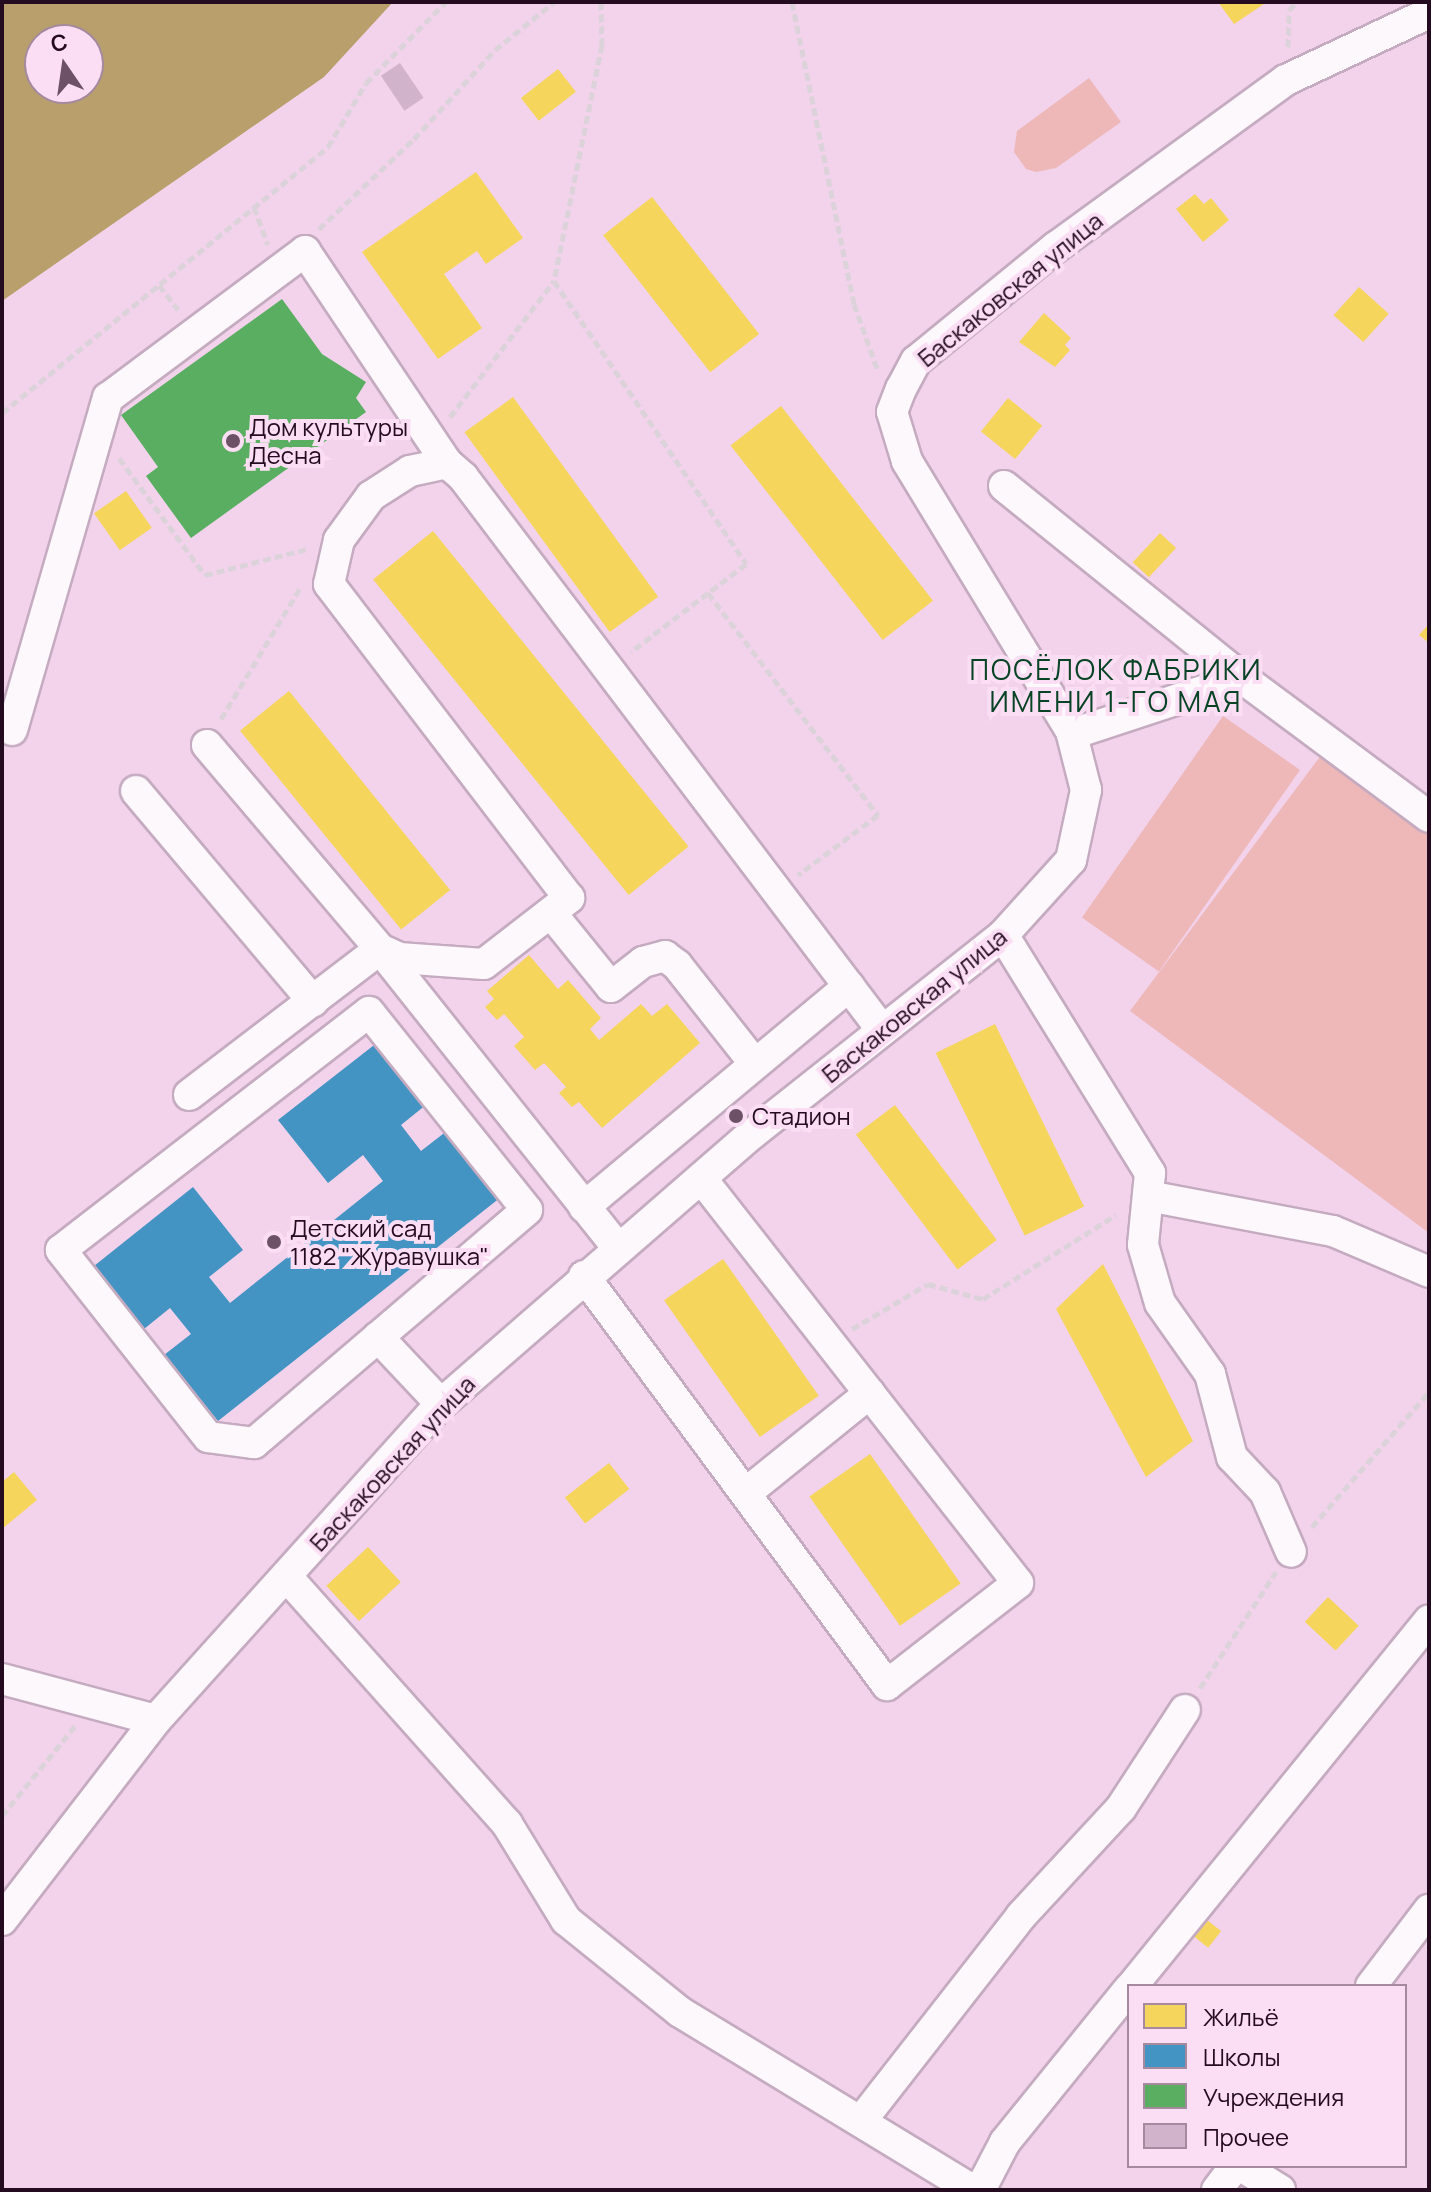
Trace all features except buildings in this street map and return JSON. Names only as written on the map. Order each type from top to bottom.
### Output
[{"type":"street","name":"Баскаковская улица","points":[[2,1920],[156,1720],[441,1404],[617,1247],[1003,935],[1071,860],[1086,790],[1072,734],[927,499],[907,461],[892,412],[916,361],[1056,247],[1286,80],[1429,13]]},
{"type":"street","points":[[12,730],[108,398],[305,251],[440,450],[882,1030]]},
{"type":"street","points":[[380,949],[399,958],[484,964],[569,898],[329,584],[339,540],[371,496],[440,450]]},
{"type":"street","points":[[1004,486],[1242,678],[1429,817]]},
{"type":"street","points":[[1072,734],[1242,678]]},
{"type":"street","points":[[207,745],[380,949],[617,1247]]},
{"type":"street","points":[[136,791],[313,1001]]},
{"type":"street","points":[[551,913],[611,987],[643,962],[665,956],[755,1064]]},
{"type":"street","points":[[1003,935],[1150,1173],[1143,1245],[1160,1303],[1210,1374],[1232,1457],[1265,1492],[1291,1552]]},
{"type":"street","points":[[189,1095],[380,949]]},
{"type":"street","points":[[584,1207],[849,986]]},
{"type":"street","points":[[369,1012],[527,1210],[378,1337],[254,1443],[208,1437],[61,1250],[369,1012]]},
{"type":"street","points":[[584,1276],[887,1685],[1018,1583],[701,1178]]},
{"type":"street","points":[[1148,1196],[1333,1231],[1429,1272]]},
{"type":"street","points":[[378,1337],[441,1404]]},
{"type":"street","points":[[746,1493],[870,1393]]},
{"type":"street","points":[[287,1577],[507,1824],[566,1920],[680,2012],[973,2190]]},
{"type":"street","points":[[1133,1984],[1429,1620]]},
{"type":"street","points":[[2,1679],[156,1720]]},
{"type":"street","points":[[861,2121],[1021,1916],[1121,1808],[1185,1710]]},
{"type":"street","points":[[1373,1984],[1429,1910]]},
{"type":"street","points":[[980,2190],[1005,2142],[1127,1992]]},
{"type":"street","points":[[1217,2190],[1234,2168]]},
{"type":"street","points":[[1244,2168],[1280,2190]]},
{"type":"path","points":[[2,413],[328,147],[366,83],[446,2]]},
{"type":"path","points":[[305,251],[321,225],[414,139],[495,50],[554,2]]},
{"type":"path","points":[[440,450],[554,281],[602,45],[601,2]]},
{"type":"path","points":[[792,2],[854,304],[892,412]]},
{"type":"path","points":[[1286,80],[1289,10],[1297,2]]},
{"type":"path","points":[[554,281],[746,564],[608,669]]},
{"type":"path","points":[[99,431],[205,575],[339,540]]},
{"type":"path","points":[[207,745],[292,598],[339,540]]},
{"type":"path","points":[[708,593],[878,815],[777,891]]},
{"type":"path","points":[[830,1342],[928,1284],[983,1299],[1148,1196]]},
{"type":"path","points":[[2,1816],[95,1702]]},
{"type":"shaded area","points":[[2,2],[393,2],[324,77],[2,301]]},
{"type":"shaded area","points":[[1089,78],[1121,122],[1056,168],[1036,172],[1026,169],[1014,152],[1017,131]]},
{"type":"shaded area","points":[[1223,716],[1300,770],[1159,971],[1082,918]]},
{"type":"shaded area","points":[[1322,754],[1429,834],[1429,1233],[1130,1011]]},
{"type":"place","name":"Дом культуры Десна","points":[[233,441]]},
{"type":"place","name":"Стадион","points":[[736,1116]]},
{"type":"place","name":"Детский сад 1182 \"Журавушка\"","points":[[274,1242]]},
{"type":"district","name":"ПОСЁЛОК ФАБРИКИ ИМЕНИ 1-ГО МАЯ","points":[[1116,685]]}]
